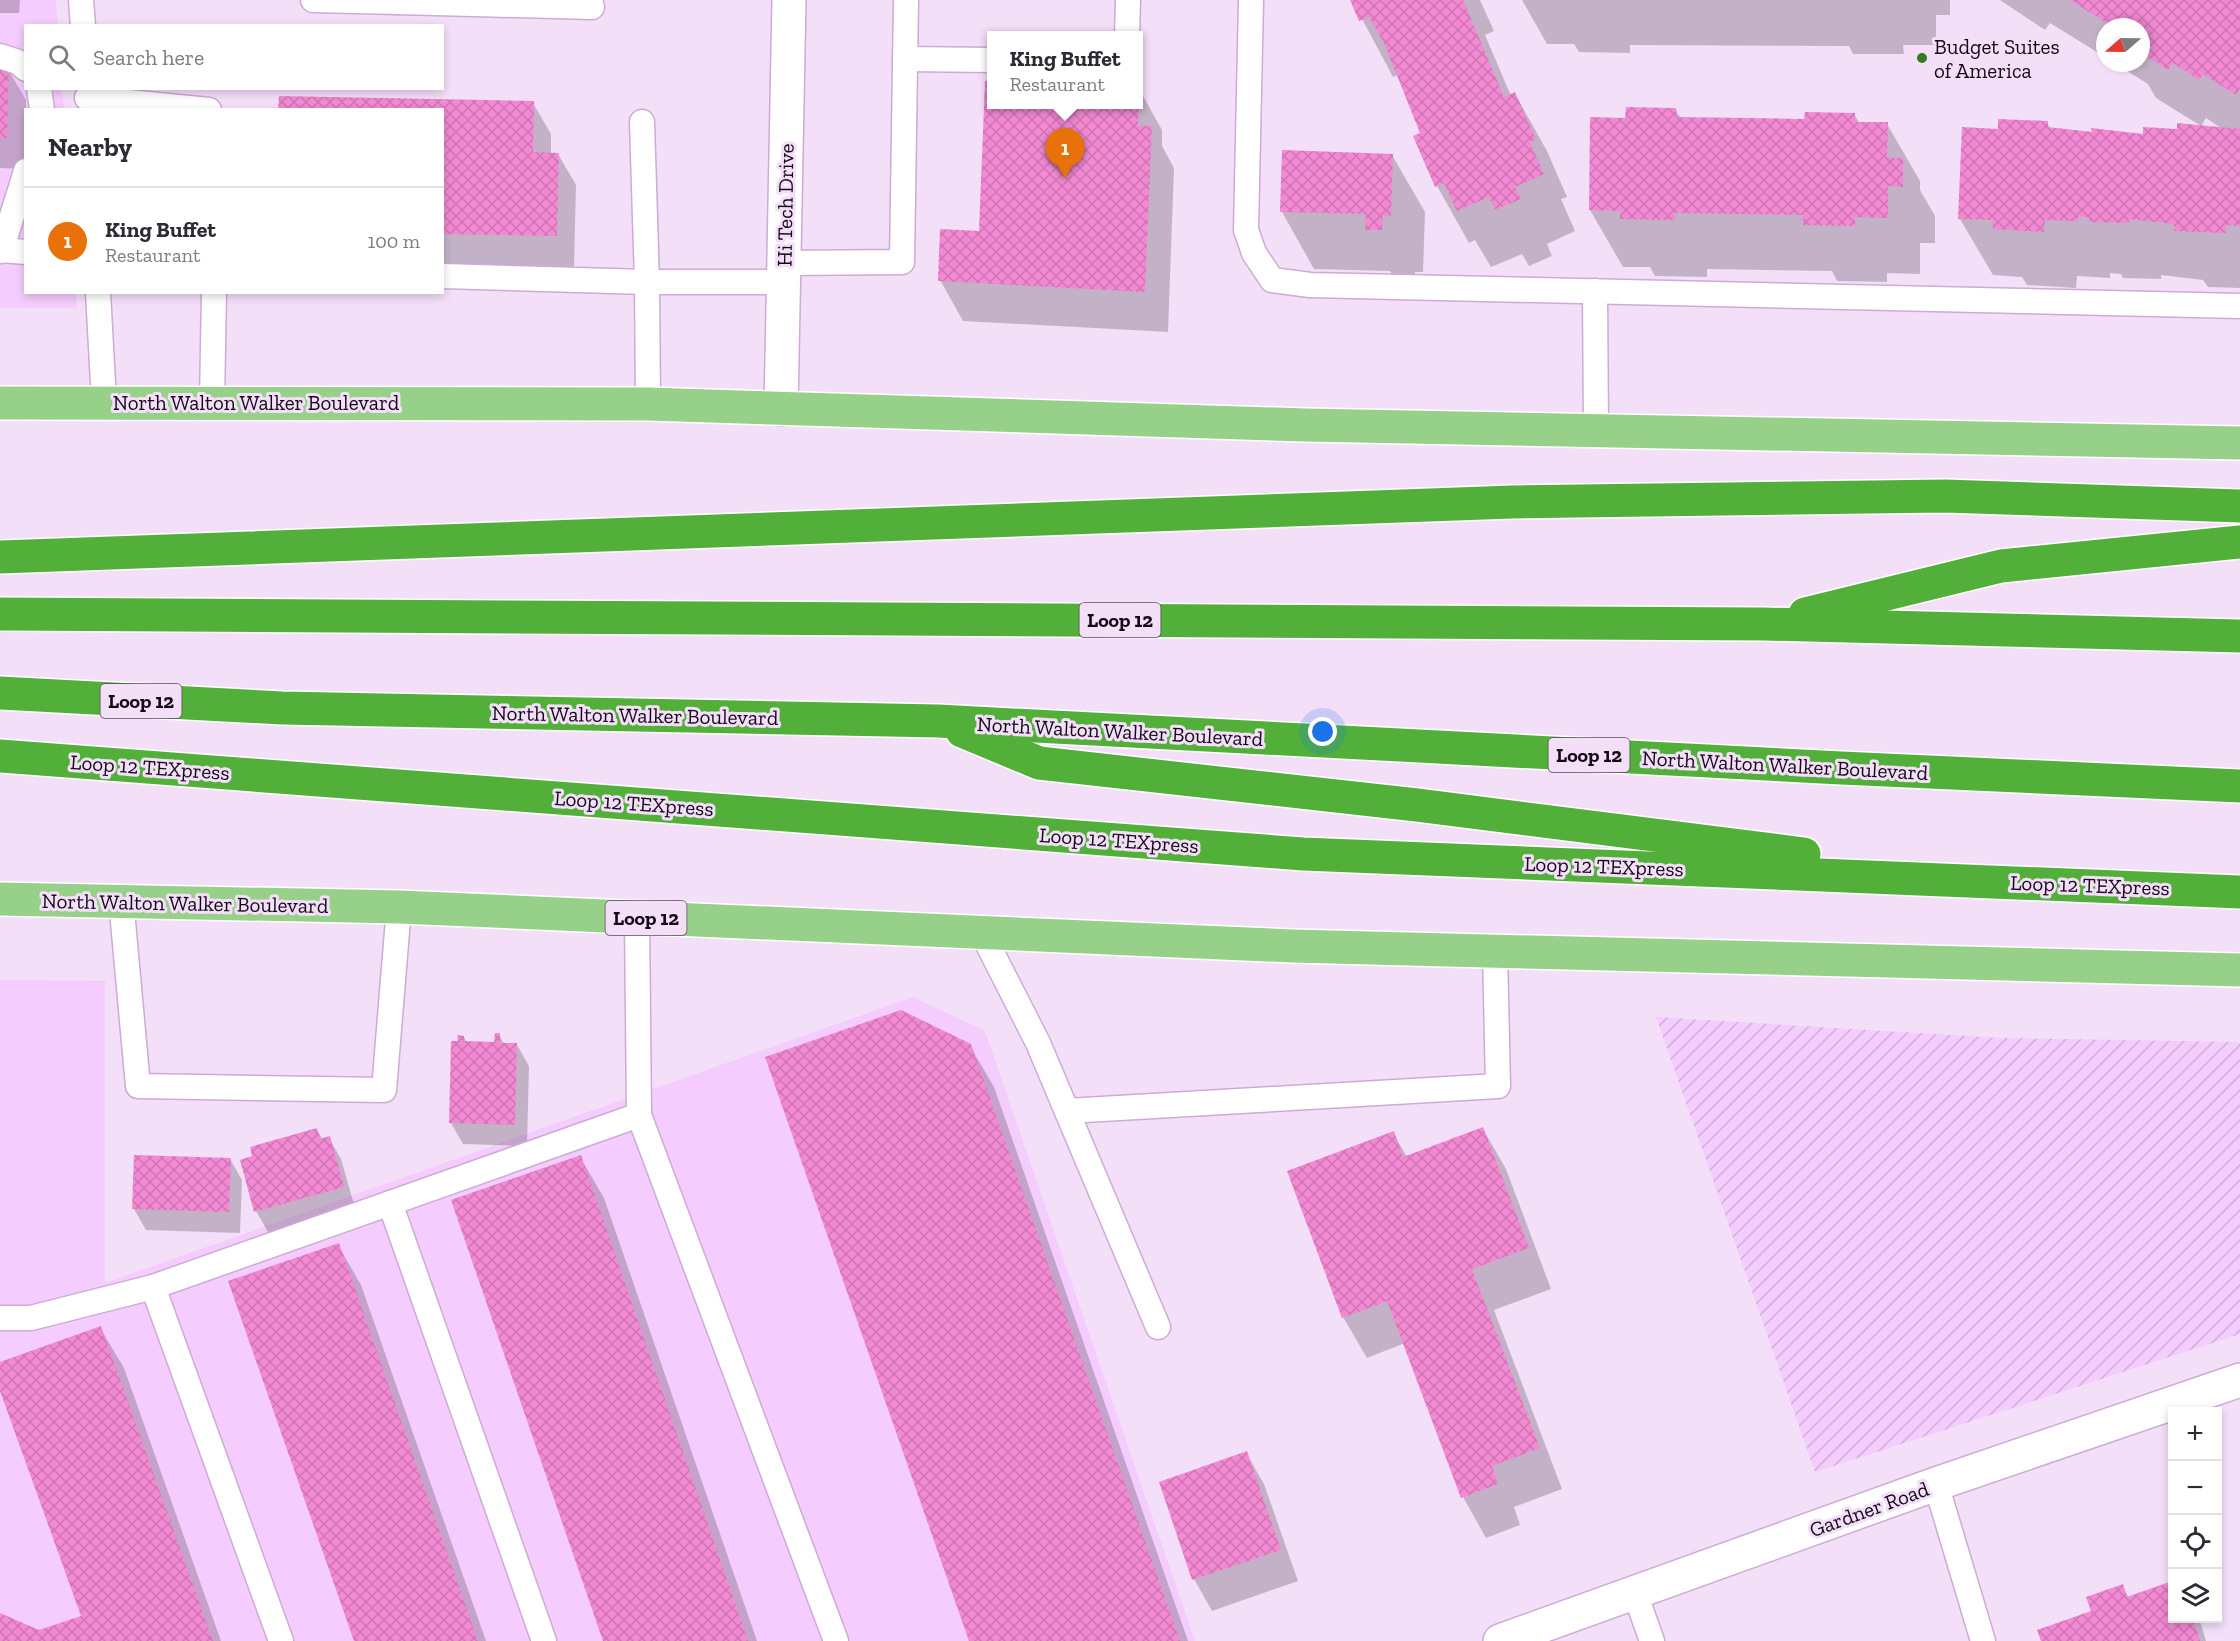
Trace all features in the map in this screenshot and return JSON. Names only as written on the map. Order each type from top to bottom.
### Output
[{"type":"highway","points":[[0,556],[1523,502],[1945,496],[2240,506]]},
{"type":"highway","points":[[1764,624],[2001,566],[2240,542]]},
{"type":"highway","name":"Loop 12","points":[[0,614],[1764,624],[2240,636]]},
{"type":"highway","name":"North Walton Walker Boulevard","points":[[0,693],[282,708],[938,721],[1841,768],[2240,786]]},
{"type":"highway","points":[[938,721],[1039,763],[1417,805],[2026,883]]},
{"type":"highway","name":"Loop 12 TEXpress","points":[[0,756],[1303,854],[2240,892]]},
{"type":"main road","name":"North Walton Walker Boulevard","points":[[0,403],[648,404],[1305,425],[2240,442]]},
{"type":"main road","name":"North Walton Walker Boulevard","points":[[0,899],[399,907],[1292,946],[2240,970]]},
{"type":"street","name":"Hi Tech Drive","points":[[781,410],[789,0]]},
{"type":"street","name":"Gardner Road","points":[[1500,1641],[1936,1484],[2240,1380]]},
{"type":"lane","points":[[81,0],[83,24]]},
{"type":"lane","points":[[313,0],[592,7],[590,0]]},
{"type":"lane","points":[[444,276],[648,282],[903,262],[906,0]]},
{"type":"lane","points":[[1127,31],[1128,0]]},
{"type":"lane","points":[[1251,0],[1246,230],[1254,253],[1272,280],[1310,285],[2240,306]]},
{"type":"lane","points":[[0,56],[18,62],[24,67]]},
{"type":"lane","points":[[905,59],[987,60]]},
{"type":"lane","points":[[39,90],[42,108]]},
{"type":"lane","points":[[87,99],[187,108]]},
{"type":"lane","points":[[642,122],[648,282],[648,404]]},
{"type":"lane","points":[[24,177],[0,250],[24,252]]},
{"type":"lane","points":[[1595,291],[1596,431]]},
{"type":"lane","points":[[98,294],[104,402]]},
{"type":"lane","points":[[212,402],[214,294]]},
{"type":"lane","points":[[120,900],[138,1086],[384,1090],[399,907]]},
{"type":"lane","points":[[638,918],[639,1115],[836,1641]]},
{"type":"lane","points":[[982,933],[1038,1042],[1158,1327]]},
{"type":"lane","points":[[1067,1111],[1497,1086],[1495,951]]},
{"type":"lane","points":[[0,1318],[31,1318],[153,1287],[639,1115]]},
{"type":"lane","points":[[390,1203],[544,1641]]},
{"type":"lane","points":[[153,1287],[281,1641]]},
{"type":"lane","points":[[1936,1484],[1983,1641]]},
{"type":"lane","points":[[1635,1593],[1652,1641]]},
{"type":"shaded area","points":[[0,0],[56,0],[58,24],[24,24],[24,90],[62,90],[64,108],[24,108],[24,294],[76,294],[77,308],[0,308]]},
{"type":"shaded area","points":[[0,980],[105,981],[105,1283],[913,997],[985,1031],[1195,1641],[0,1641]]},
{"type":"shaded area","points":[[1656,1017],[2001,1038],[2240,1042],[2240,1334],[1815,1472]]},
{"type":"building","points":[[1350,0],[1463,0],[1504,97],[1515,92],[1536,140],[1530,142],[1544,174],[1515,187],[1521,199],[1495,210],[1489,197],[1457,211],[1444,183],[1435,187],[1413,136],[1420,133],[1384,43],[1369,17],[1359,21]]},
{"type":"building","points":[[2070,0],[2240,0],[2240,88],[2236,95],[2203,74],[2199,80],[2173,63],[2168,70],[2150,59],[2150,18],[2099,18]]},
{"type":"building","points":[[0,67],[9,67],[7,138],[0,138]]},
{"type":"building","points":[[985,81],[987,81],[987,109],[1139,109],[1138,126],[1152,126],[1145,292],[938,281],[940,229],[979,231]]},
{"type":"building","points":[[279,96],[534,101],[533,152],[559,153],[557,236],[444,234],[444,108],[278,108]]},
{"type":"building","points":[[1626,107],[1676,108],[1677,117],[1804,119],[1805,112],[1855,113],[1855,122],[1888,122],[1887,158],[1903,158],[1903,187],[1888,186],[1888,218],[1855,217],[1855,226],[1803,225],[1803,215],[1675,213],[1675,220],[1620,219],[1620,211],[1589,210],[1590,117],[1625,118]]},
{"type":"building","points":[[1998,119],[2048,121],[2048,127],[2092,132],[2091,128],[2143,134],[2143,127],[2177,129],[2177,123],[2240,129],[2240,226],[2226,225],[2226,233],[2174,231],[2174,224],[2129,219],[2129,223],[2089,222],[2089,217],[2078,217],[2078,221],[2045,220],[2044,232],[1993,229],[1993,220],[1958,219],[1962,127],[1998,129]]},
{"type":"building","points":[[1282,150],[1393,154],[1391,216],[1383,216],[1382,230],[1365,230],[1366,214],[1280,212]]},
{"type":"building","points":[[901,1010],[971,1044],[1180,1641],[969,1641],[765,1057]]},
{"type":"building","points":[[495,1033],[500,1033],[500,1043],[517,1043],[515,1125],[449,1123],[451,1041],[458,1041],[457,1035],[464,1036],[464,1041],[494,1042]]},
{"type":"building","points":[[1483,1127],[1529,1248],[1472,1269],[1540,1448],[1492,1466],[1498,1484],[1461,1498],[1387,1301],[1342,1318],[1287,1171],[1394,1131],[1403,1157]]},
{"type":"building","points":[[317,1128],[320,1139],[330,1136],[344,1187],[254,1212],[240,1160],[252,1156],[250,1147]]},
{"type":"building","points":[[134,1155],[231,1158],[229,1212],[132,1209]]},
{"type":"building","points":[[581,1155],[748,1641],[603,1641],[451,1200]]},
{"type":"building","points":[[339,1243],[478,1641],[354,1641],[228,1281]]},
{"type":"building","points":[[101,1326],[213,1641],[0,1641],[0,1613],[39,1630],[81,1616],[0,1391],[0,1362]]},
{"type":"building","points":[[1247,1451],[1281,1550],[1192,1580],[1159,1482]]},
{"type":"building","points":[[2168,1582],[2168,1623],[2195,1623],[2200,1641],[2041,1641],[2037,1630],[2091,1611],[2086,1597],[2123,1584],[2127,1597]]},
{"type":"place","name":"Budget Suites of America","points":[[1922,58]]},
{"type":"place","name":"King Buffet","points":[[1065,178]]}]
